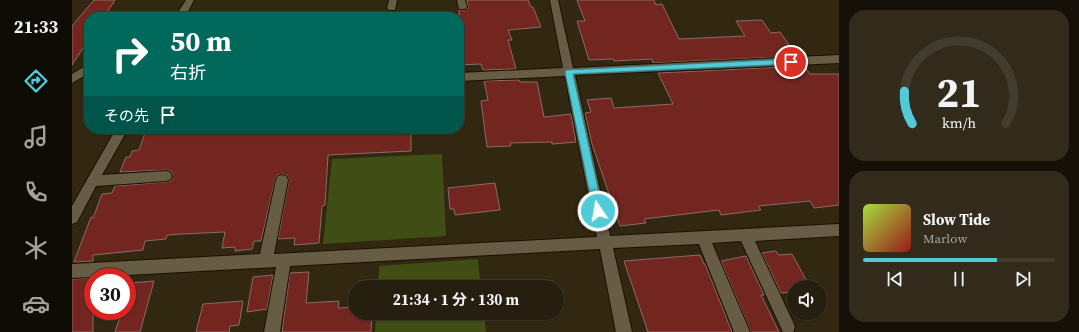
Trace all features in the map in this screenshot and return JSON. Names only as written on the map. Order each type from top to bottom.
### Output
[{"type":"street","points":[[182,12],[190,0]]},
{"type":"street","points":[[554,0],[624,332]]},
{"type":"street","points":[[464,77],[839,60]]},
{"type":"street","points":[[72,79],[84,71]]},
{"type":"street","points":[[72,218],[119,134]]},
{"type":"street","points":[[93,180],[166,176]]},
{"type":"street","points":[[266,260],[282,180]]},
{"type":"street","points":[[72,271],[839,230]]},
{"type":"street","points":[[745,235],[788,327]]},
{"type":"street","points":[[703,238],[742,332]]},
{"type":"street","points":[[272,332],[284,259]]},
{"type":"green space","points":[[442,154],[446,236],[323,244],[332,159]]},
{"type":"green space","points":[[478,259],[480,280],[378,280],[379,266]]},
{"type":"green space","points":[[376,320],[485,320],[486,332],[375,332]]},
{"type":"building","points":[[94,0],[115,0],[107,12],[84,12],[84,47],[72,65],[72,26]]},
{"type":"building","points":[[467,0],[528,0],[531,7],[533,7],[541,27],[508,30],[512,40],[508,40],[516,69],[483,70],[481,64],[464,65],[464,12],[459,12],[459,10],[465,10],[468,8]]},
{"type":"building","points":[[577,0],[654,0],[656,5],[662,4],[679,39],[745,36],[736,21],[762,20],[771,33],[780,32],[797,56],[653,63],[652,59],[614,61],[613,59],[589,60],[577,21],[585,21]]},
{"type":"building","points":[[804,66],[810,74],[839,74],[839,205],[814,208],[810,201],[758,206],[761,210],[721,215],[719,210],[644,219],[646,223],[620,226],[592,144],[585,113],[591,112],[587,100],[611,98],[614,108],[673,104],[658,73]]},
{"type":"building","points":[[519,80],[520,82],[537,82],[544,117],[571,114],[576,142],[552,144],[552,142],[510,143],[511,146],[487,147],[481,101],[488,100],[484,81]]},
{"type":"building","points":[[145,134],[411,134],[411,151],[328,155],[325,205],[322,206],[319,243],[294,245],[295,238],[278,239],[289,180],[287,175],[282,174],[277,175],[275,180],[261,241],[254,241],[252,249],[235,251],[235,247],[222,248],[225,232],[167,235],[166,239],[145,241],[143,250],[93,255],[93,261],[74,262],[91,217],[93,218],[102,194],[112,193],[115,186],[171,181],[173,175],[171,171],[166,170],[120,172],[126,157],[130,157],[132,151],[139,150]]},
{"type":"building","points":[[495,183],[500,210],[455,215],[454,209],[450,209],[448,188]]},
{"type":"building","points":[[776,251],[779,255],[792,254],[806,280],[787,280],[787,293],[781,293],[762,253]]},
{"type":"building","points":[[700,255],[732,332],[648,332],[624,261]]},
{"type":"building","points":[[746,256],[764,295],[761,295],[779,332],[751,332],[721,261]]},
{"type":"building","points":[[309,272],[306,303],[339,301],[338,308],[348,307],[348,320],[372,320],[371,332],[282,332],[290,273]]},
{"type":"building","points":[[273,275],[267,309],[247,312],[253,277]]},
{"type":"building","points":[[84,278],[84,320],[93,320],[93,332],[72,332],[72,279]]},
{"type":"building","points":[[154,281],[140,332],[115,332],[119,320],[136,320],[136,283]]},
{"type":"building","points":[[243,301],[239,325],[230,326],[229,332],[196,332],[203,304]]},
{"type":"route","points":[[598,211],[569,72],[791,62]]}]
